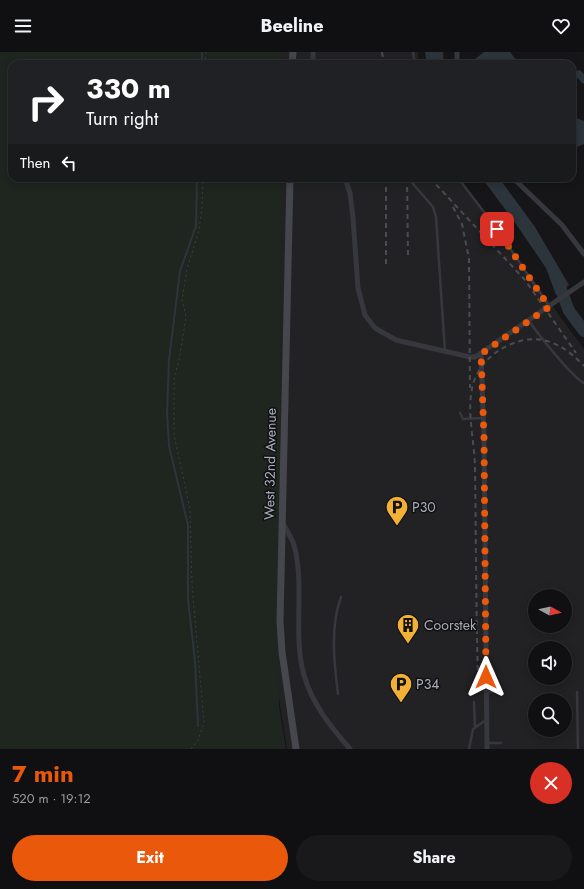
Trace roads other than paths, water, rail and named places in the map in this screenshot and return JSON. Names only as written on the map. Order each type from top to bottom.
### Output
[{"type":"street","name":"West 32nd Avenue","points":[[290,182],[281,521],[281,629],[289,711],[296,749]]},
{"type":"street","points":[[346,182],[350,193],[353,218],[358,288],[365,315],[375,328],[396,340],[470,357],[481,354],[584,282]]},
{"type":"street","points":[[517,182],[562,225],[584,254]]},
{"type":"street","points":[[481,354],[486,746]]},
{"type":"street","points":[[281,521],[292,542],[296,561],[299,647],[304,675],[314,700],[328,723],[350,749]]},
{"type":"lane","points":[[411,182],[433,207],[436,217],[445,352]]},
{"type":"lane","points":[[461,182],[497,229],[549,307]]},
{"type":"lane","points":[[529,320],[542,339],[578,380],[584,383]]},
{"type":"lane","points":[[460,413],[463,419],[483,418]]},
{"type":"lane","points":[[338,694],[335,628],[336,609],[341,597]]},
{"type":"lane","points":[[486,692],[501,692]]},
{"type":"lane","points":[[577,692],[578,749]]},
{"type":"lane","points":[[469,749],[470,739],[475,726],[474,702]]},
{"type":"lane","points":[[475,726],[486,720]]},
{"type":"lane","points":[[486,746],[501,743]]},
{"type":"waterway","points":[[202,52],[202,60]]},
{"type":"waterway","points":[[579,74],[584,80]]},
{"type":"waterway","points":[[197,182],[196,226],[180,271],[169,360],[167,413],[169,446],[188,525],[188,600],[195,661],[198,726]]},
{"type":"waterway","points":[[556,276],[569,311],[584,331]]},
{"type":"railway","points":[[382,52],[383,60]]},
{"type":"railway","points":[[386,182],[386,268]]},
{"type":"railway","points":[[407,182],[408,256]]},
{"type":"railway","points":[[434,182],[525,280],[576,353]]},
{"type":"railway","points":[[453,207],[462,224],[469,259],[470,388]]},
{"type":"railway","points":[[478,679],[475,458],[470,414],[471,392],[474,381],[477,373],[492,355],[512,344],[530,339],[539,339],[555,344],[563,348],[584,366]]},
{"type":"place","name":"P30","points":[[397,526]]},
{"type":"place","name":"Coorstek","points":[[408,644]]},
{"type":"place","name":"P34","points":[[401,704]]}]
